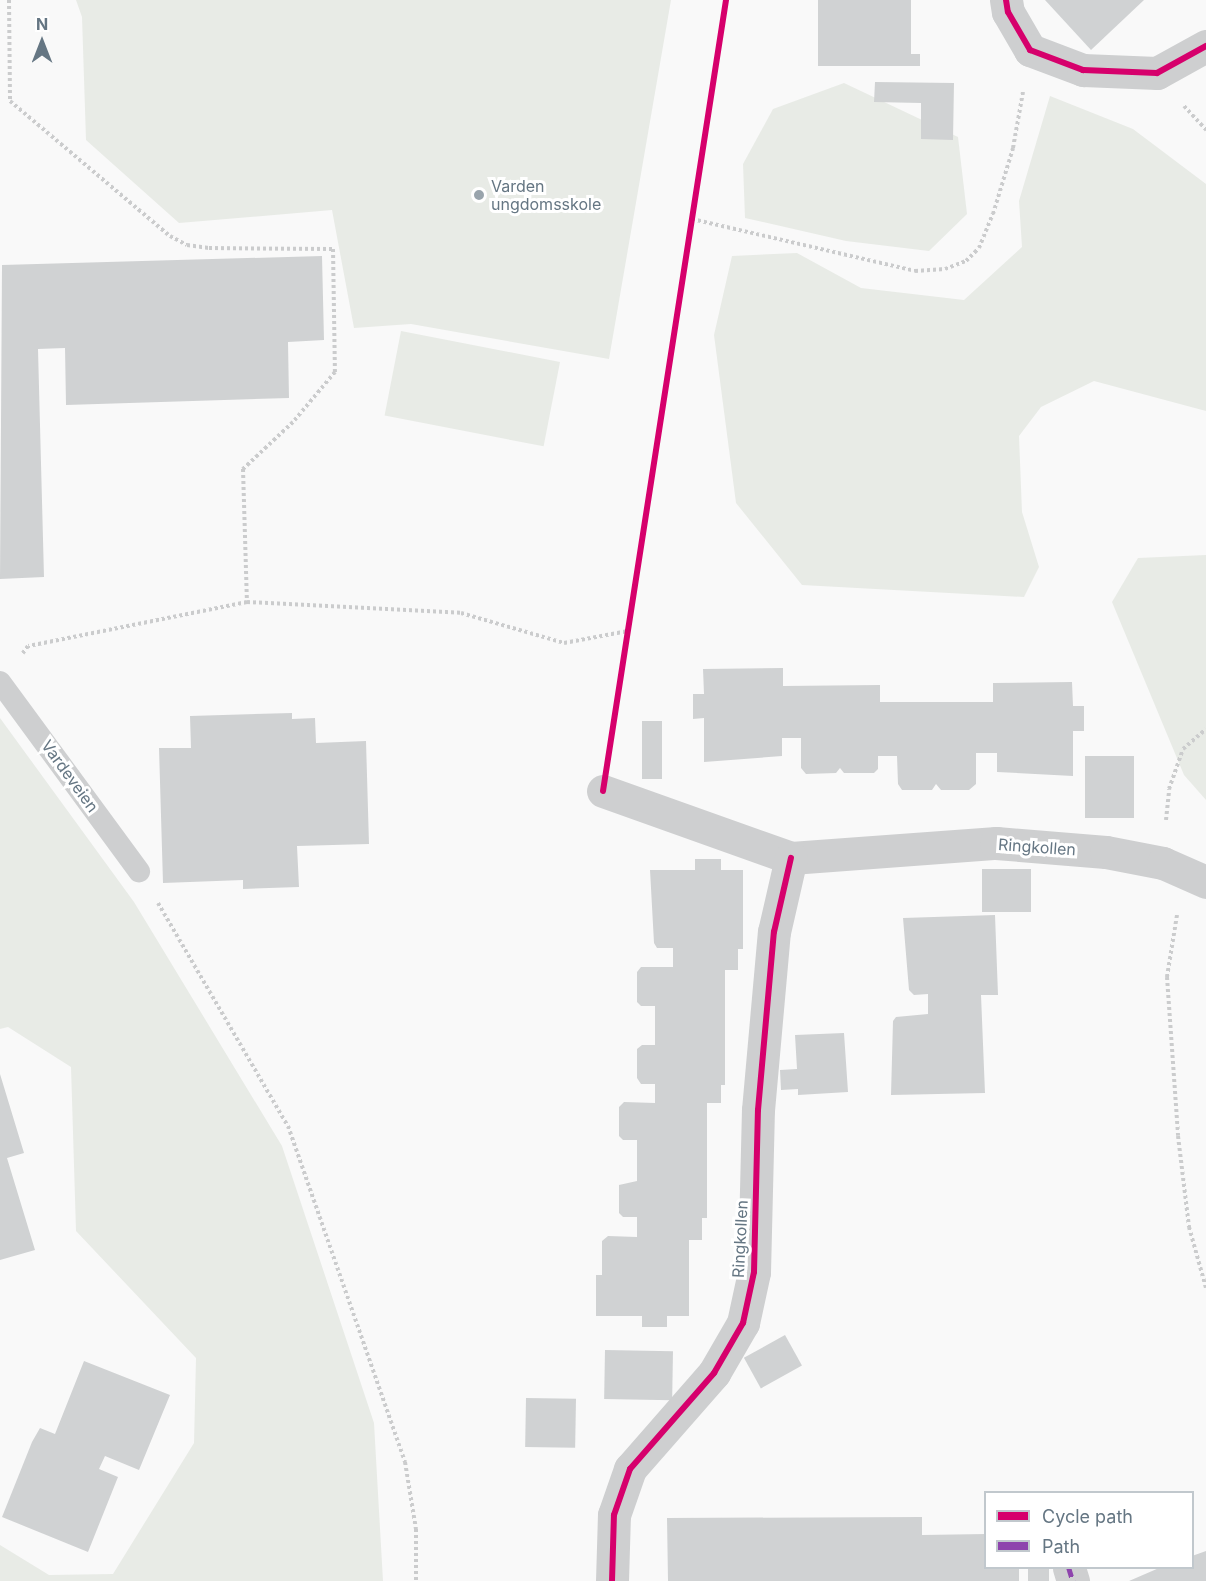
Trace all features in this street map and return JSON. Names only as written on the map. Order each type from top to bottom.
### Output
[{"type":"street","points":[[1006,0],[1008,12],[1030,50],[1083,70],[1157,73],[1206,46]]},
{"type":"street","name":"Ringkollen","points":[[603,791],[791,858],[996,843],[1106,852],[1163,863],[1203,880]]},
{"type":"street","name":"Ringkollen","points":[[612,1581],[614,1515],[630,1469],[714,1373],[742,1323],[754,1272],[758,1110],[774,932],[791,858]]},
{"type":"lane","name":"Vardeveien","points":[[1,683],[139,871]]},
{"type":"path","points":[[9,0],[10,101],[170,236],[187,245],[208,248],[333,249],[335,372],[293,422],[243,469],[247,602]]},
{"type":"path","points":[[692,219],[915,271],[945,269],[966,261],[979,248],[1013,148],[1030,50]]},
{"type":"path","points":[[690,231],[694,209]]},
{"type":"path","points":[[1,683],[28,646],[247,602],[461,613],[564,643],[628,631]]},
{"type":"path","points":[[626,642],[629,619]]},
{"type":"path","points":[[1163,863],[1169,789],[1183,749],[1206,729]]},
{"type":"path","points":[[139,871],[288,1126],[405,1462],[416,1529],[416,1581]]},
{"type":"path","points":[[1203,880],[1176,916],[1167,977],[1189,1227],[1206,1288]]},
{"type":"shaded area","points":[[76,0],[671,0],[609,359],[411,324],[354,328],[332,210],[179,223],[86,140],[82,17]]},
{"type":"shaded area","points":[[844,83],[958,137],[967,214],[929,251],[846,241],[745,218],[743,164],[773,109]]},
{"type":"shaded area","points":[[1050,96],[1133,129],[1206,184],[1206,411],[1094,381],[1041,407],[1019,436],[1022,512],[1039,567],[1024,597],[802,585],[736,503],[714,335],[732,256],[797,253],[861,288],[964,300],[1022,247],[1019,201]]},
{"type":"shaded area","points":[[401,331],[560,362],[544,446],[385,415]]},
{"type":"shaded area","points":[[1206,555],[1206,800],[1184,775],[1112,602],[1138,558]]},
{"type":"shaded area","points":[[0,718],[134,902],[282,1146],[374,1423],[383,1581],[0,1581],[0,1545],[49,1575],[113,1574],[194,1443],[196,1358],[76,1231],[71,1067],[8,1027],[0,1029]]},
{"type":"building","points":[[818,0],[911,0],[911,54],[920,54],[920,66],[818,66]]},
{"type":"building","points":[[1045,0],[1144,0],[1091,50]]},
{"type":"building","points":[[875,82],[954,83],[953,140],[921,139],[921,103],[874,102]]},
{"type":"building","points":[[322,256],[324,340],[288,342],[289,398],[66,405],[65,348],[38,349],[44,577],[0,579],[2,265]]},
{"type":"building","points":[[783,668],[783,686],[880,685],[880,702],[993,702],[993,683],[1072,682],[1073,706],[1084,706],[1084,731],[1073,731],[1073,776],[997,772],[997,753],[976,753],[976,784],[969,790],[941,790],[936,784],[932,790],[902,790],[898,784],[897,756],[878,756],[878,769],[874,773],[844,773],[840,768],[836,773],[806,774],[801,768],[801,738],[782,738],[782,756],[704,762],[704,718],[693,719],[693,694],[704,694],[703,669]]},
{"type":"building","points":[[292,713],[292,719],[315,718],[316,743],[366,741],[369,844],[297,846],[299,887],[243,889],[243,880],[163,883],[159,748],[191,748],[190,716]]},
{"type":"building","points":[[642,721],[662,721],[662,779],[642,779]]},
{"type":"building","points":[[1085,756],[1134,756],[1134,818],[1085,818]]},
{"type":"building","points":[[695,859],[721,859],[721,870],[743,870],[743,949],[738,949],[738,970],[725,970],[725,1085],[721,1085],[721,1103],[707,1103],[707,1218],[702,1218],[702,1240],[689,1240],[689,1316],[667,1316],[667,1327],[642,1327],[642,1316],[596,1316],[596,1275],[602,1275],[602,1241],[608,1236],[637,1237],[637,1217],[623,1217],[619,1213],[619,1185],[637,1181],[637,1140],[623,1140],[619,1136],[619,1107],[624,1102],[655,1103],[655,1084],[641,1084],[637,1078],[637,1049],[642,1045],[655,1045],[655,1006],[641,1006],[637,1002],[637,972],[641,967],[673,967],[673,948],[657,948],[654,943],[650,870],[695,870]]},
{"type":"building","points":[[982,869],[1031,869],[1031,912],[982,912]]},
{"type":"building","points":[[995,915],[998,995],[981,995],[985,1093],[891,1095],[893,1021],[896,1017],[928,1014],[928,994],[914,995],[909,990],[903,918]]},
{"type":"building","points":[[844,1033],[848,1092],[798,1095],[798,1089],[781,1090],[780,1070],[797,1069],[795,1035]]},
{"type":"building","points":[[0,1074],[24,1153],[7,1158],[35,1250],[0,1260]]},
{"type":"building","points":[[785,1335],[802,1366],[761,1388],[744,1358]]},
{"type":"building","points":[[605,1350],[673,1351],[672,1400],[604,1399]]},
{"type":"building","points":[[84,1361],[170,1395],[139,1470],[105,1456],[99,1469],[118,1477],[88,1552],[2,1517],[32,1442],[40,1428],[55,1434]]},
{"type":"building","points":[[526,1398],[576,1399],[575,1448],[525,1447]]},
{"type":"building","points":[[922,1517],[922,1535],[984,1534],[984,1569],[1019,1569],[1019,1581],[668,1581],[667,1518]]},
{"type":"building","points":[[1206,1551],[1206,1581],[1129,1581],[1157,1569],[1194,1569],[1194,1555]]},
{"type":"building","points":[[1028,1569],[1049,1569],[1049,1581],[1028,1581]]},
{"type":"marked path","points":[[1069,1569],[1073,1581]]},
{"type":"cycle path","points":[[603,791],[726,0]]},
{"type":"cycle path","points":[[1006,0],[1008,12],[1030,50],[1083,70],[1157,73],[1206,46]]},
{"type":"cycle path","points":[[612,1581],[614,1515],[630,1469],[714,1373],[743,1323],[754,1272],[758,1110],[774,932],[791,858]]},
{"type":"place","name":"Varden ungdomsskole","points":[[479,195]]}]
